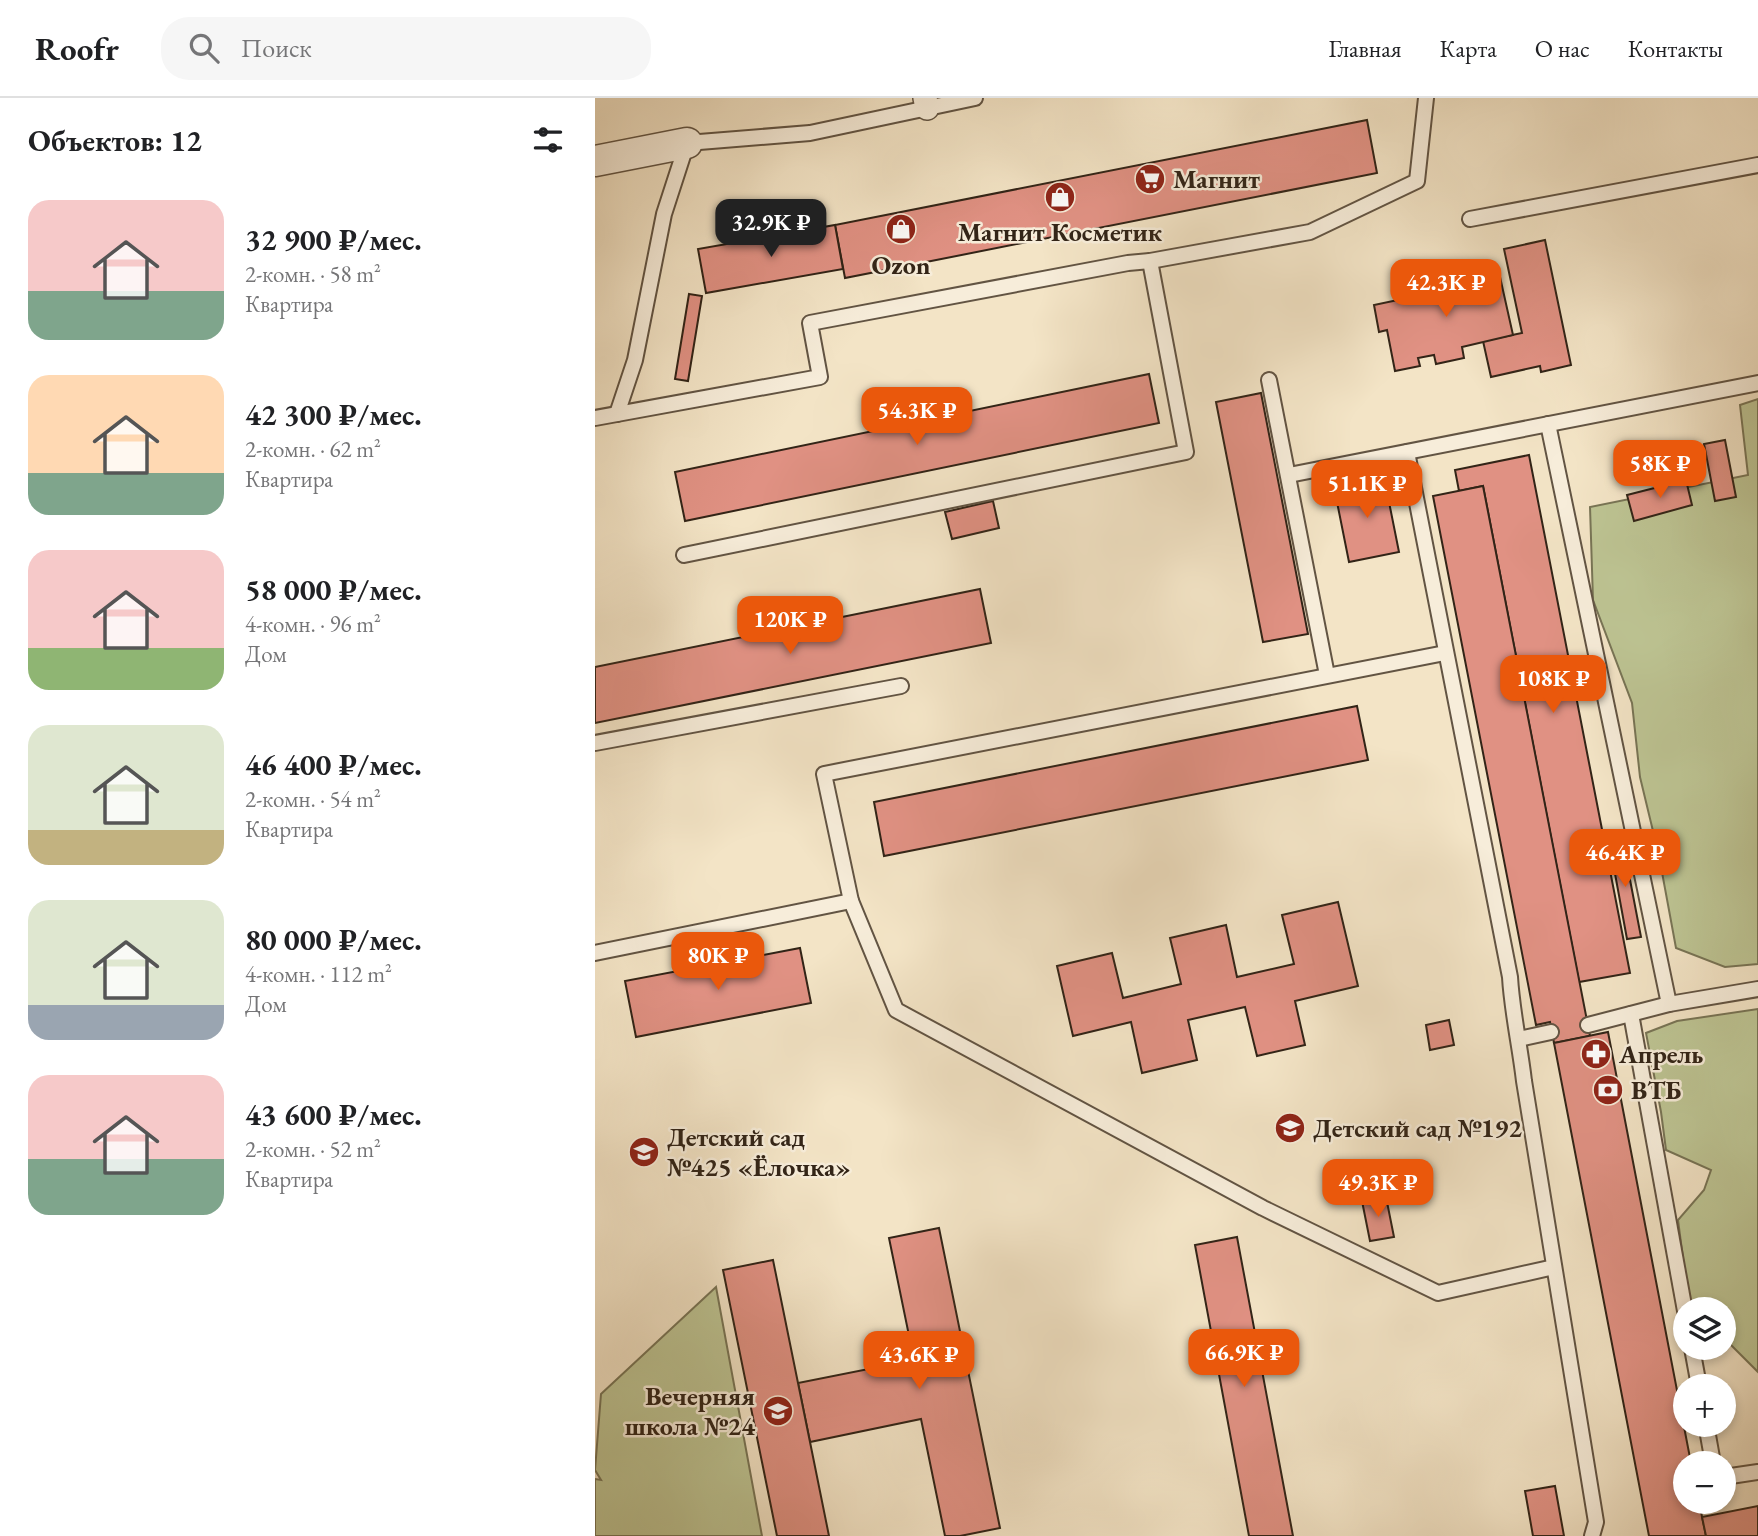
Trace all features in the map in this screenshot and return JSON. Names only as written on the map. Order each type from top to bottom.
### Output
[{"type":"street","points":[[595,161],[687,143]]},
{"type":"lane","points":[[617,414],[635,360],[664,214],[687,143],[810,134],[926,103],[975,98]]},
{"type":"lane","points":[[595,418],[820,377],[810,323],[1128,262],[1150,261],[1310,232],[1417,181],[1426,98]]},
{"type":"lane","points":[[1470,219],[1758,165]]},
{"type":"lane","points":[[684,555],[1186,452],[1150,261]]},
{"type":"lane","points":[[1269,380],[1327,675]]},
{"type":"lane","points":[[1289,475],[1758,383]]},
{"type":"lane","points":[[1548,424],[1669,1004]]},
{"type":"lane","points":[[1407,452],[1510,977],[1512,1009],[1596,1522],[1592,1536]]},
{"type":"lane","points":[[1445,653],[824,774],[851,901],[896,1010],[1263,1208],[1438,1293],[1554,1267]]},
{"type":"lane","points":[[595,743],[901,686]]},
{"type":"lane","points":[[595,953],[851,901]]},
{"type":"lane","points":[[1588,1026],[1669,1004],[1758,989]]},
{"type":"lane","points":[[1631,1014],[1682,1297]]},
{"type":"lane","points":[[1519,1039],[1551,1032]]},
{"type":"lane","points":[[1736,1475],[1758,1472]]},
{"type":"green space","points":[[1758,399],[1758,964],[1725,967],[1676,948],[1659,856],[1640,777],[1632,703],[1593,600],[1590,507],[1748,475],[1740,405]]},
{"type":"green space","points":[[1758,1009],[1758,1372],[1736,1350],[1736,1297],[1688,1297],[1678,1220],[1704,1190],[1711,1170],[1666,1150],[1646,1033],[1677,1021]]},
{"type":"green space","points":[[716,1287],[762,1536],[595,1536],[595,1479],[601,1480],[595,1470],[601,1394]]},
{"type":"building","points":[[1367,120],[1377,173],[845,278],[835,225]]},
{"type":"building","points":[[835,225],[843,269],[706,293],[698,249]]},
{"type":"building","points":[[1545,240],[1571,365],[1541,372],[1540,366],[1491,377],[1483,341],[1522,333],[1504,249]]},
{"type":"building","points":[[1498,268],[1513,335],[1462,347],[1464,358],[1436,364],[1434,355],[1418,358],[1420,366],[1395,371],[1387,330],[1379,332],[1374,305],[1431,293],[1429,283]]},
{"type":"building","points":[[689,294],[702,296],[688,381],[675,379]]},
{"type":"building","points":[[1149,374],[1159,423],[685,521],[675,472]]},
{"type":"building","points":[[1261,393],[1308,634],[1263,642],[1216,402]]},
{"type":"building","points":[[1725,440],[1736,497],[1715,501],[1704,444]]},
{"type":"building","points":[[1529,455],[1630,973],[1579,982],[1483,486],[1459,491],[1455,470]]},
{"type":"building","points":[[1384,477],[1399,552],[1349,562],[1334,487]]},
{"type":"building","points":[[1686,480],[1692,505],[1634,521],[1627,495]]},
{"type":"building","points":[[1483,486],[1590,1036],[1554,1043],[1550,1022],[1536,1025],[1433,496]]},
{"type":"building","points":[[993,501],[999,528],[952,539],[945,512]]},
{"type":"building","points":[[980,589],[991,643],[595,723],[595,667]]},
{"type":"building","points":[[1357,706],[1368,760],[884,856],[874,802]]},
{"type":"building","points":[[1622,838],[1641,937],[1627,939],[1609,841]]},
{"type":"building","points":[[1338,902],[1358,986],[1295,1001],[1305,1045],[1257,1056],[1245,1007],[1188,1020],[1197,1060],[1142,1073],[1131,1022],[1073,1036],[1057,966],[1112,953],[1123,998],[1181,984],[1170,938],[1226,925],[1237,977],[1294,964],[1282,915]]},
{"type":"building","points":[[800,948],[811,1003],[636,1037],[625,981]]},
{"type":"building","points":[[1449,1020],[1454,1045],[1430,1050],[1426,1025]]},
{"type":"building","points":[[1608,1032],[1674,1374],[1673,1437],[1686,1437],[1689,1451],[1673,1451],[1673,1514],[1701,1514],[1706,1536],[1649,1536],[1554,1043]]},
{"type":"building","points":[[1386,1197],[1394,1237],[1370,1241],[1362,1201]]},
{"type":"building","points":[[939,1228],[1000,1528],[960,1536],[945,1536],[921,1419],[810,1442],[798,1383],[914,1360],[889,1238]]},
{"type":"building","points":[[1237,1237],[1293,1536],[1249,1536],[1195,1245]]},
{"type":"building","points":[[773,1260],[829,1536],[777,1536],[723,1270]]},
{"type":"building","points":[[1555,1486],[1564,1536],[1533,1536],[1525,1491]]},
{"type":"building","points":[[1758,1506],[1758,1536],[1706,1536],[1702,1517],[1736,1514],[1736,1510]]},
{"type":"place","name":"Магнит","points":[[1150,179]]},
{"type":"place","name":"Магнит Косметик","points":[[1060,197]]},
{"type":"place","name":"Ozon","points":[[901,229]]},
{"type":"place","name":"Апрель","points":[[1596,1054]]},
{"type":"place","name":"ВТБ","points":[[1608,1090]]},
{"type":"place","name":"Детский сад №192","points":[[1290,1128]]},
{"type":"place","name":"Детский сад №425 «Ёлочка»","points":[[644,1152]]},
{"type":"place","name":"Вечерняя школа №24","points":[[778,1411]]}]
